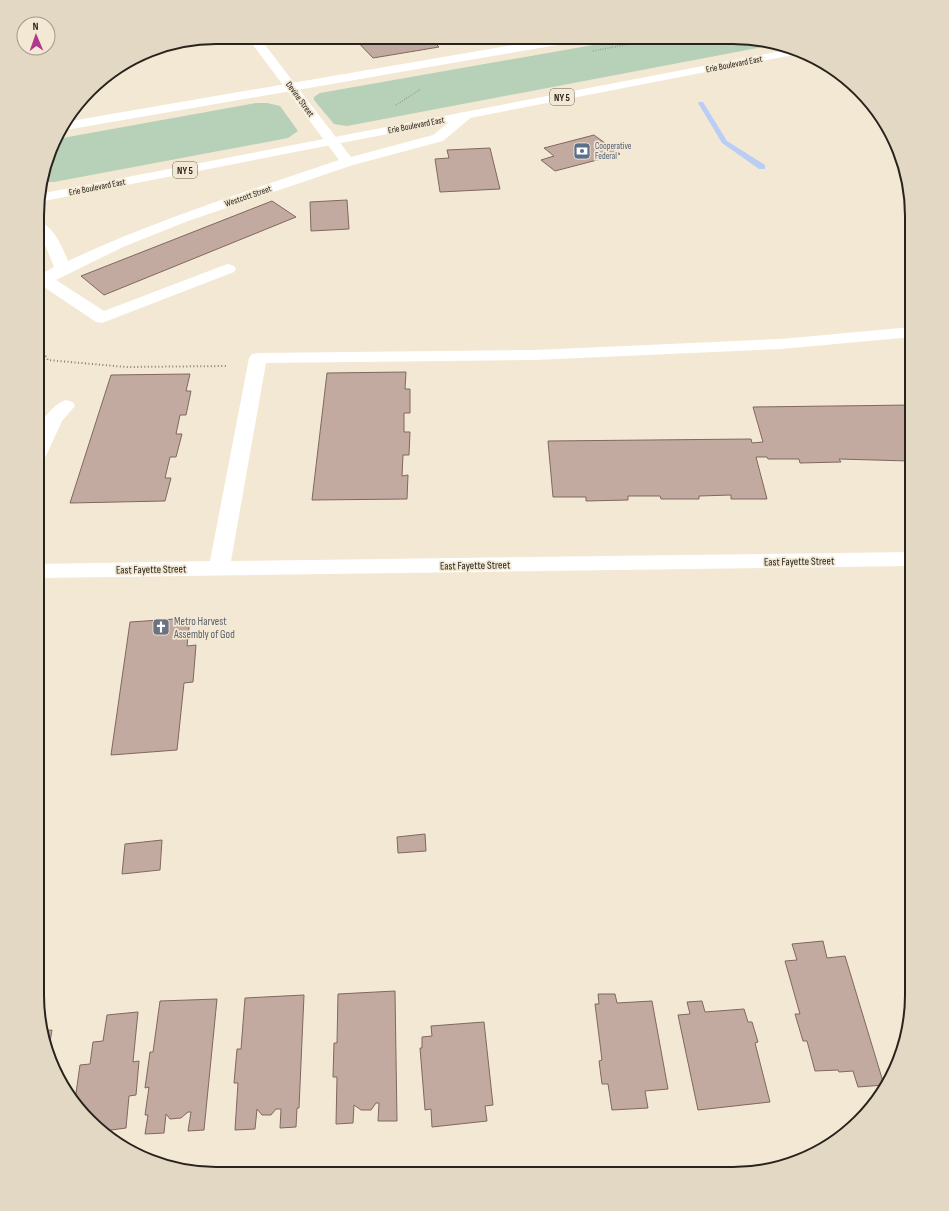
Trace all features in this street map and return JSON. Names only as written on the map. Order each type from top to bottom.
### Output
[{"type":"street","name":"Devine Street","points":[[258,44],[348,162]]},
{"type":"street","points":[[70,125],[539,44]]},
{"type":"street","name":"Erie Boulevard East","points":[[45,197],[788,53]]},
{"type":"street","name":"Westcott Street","points":[[44,280],[63,269],[117,244],[183,218],[348,162],[438,138],[467,115]]},
{"type":"street","points":[[44,234],[54,246],[63,269]]},
{"type":"street","points":[[44,284],[102,318],[228,269]]},
{"type":"street","points":[[220,568],[258,358],[543,355],[781,344],[905,333]]},
{"type":"street","points":[[44,441],[54,419],[66,406]]},
{"type":"street","name":"East Fayette Street","points":[[44,571],[905,559]]},
{"type":"path","points":[[44,354],[48,360],[126,367],[256,366]]},
{"type":"green space","points":[[599,44],[744,44],[764,47],[347,126],[334,124],[314,100],[314,97],[320,93]]},
{"type":"green space","points":[[256,103],[267,103],[280,106],[298,131],[288,138],[54,182],[47,182],[53,161],[63,138]]},
{"type":"building","points":[[360,44],[436,44],[439,47],[373,58]]},
{"type":"building","name":"Cooperative Federal","points":[[594,135],[620,154],[555,171],[541,160],[554,156],[544,148]]},
{"type":"building","points":[[490,148],[500,189],[440,192],[435,159],[449,158],[447,150]]},
{"type":"building","points":[[347,200],[349,229],[311,231],[310,202]]},
{"type":"building","points":[[272,201],[296,217],[104,295],[81,276]]},
{"type":"building","points":[[406,372],[405,389],[410,389],[410,413],[404,413],[404,432],[410,432],[409,455],[403,455],[402,476],[408,475],[407,499],[312,500],[327,373]]},
{"type":"building","points":[[190,374],[186,391],[191,391],[186,415],[180,415],[176,434],[182,434],[176,457],[170,457],[165,478],[171,478],[165,501],[70,503],[111,375]]},
{"type":"building","points":[[905,405],[905,461],[839,459],[841,462],[800,463],[799,459],[768,459],[767,457],[756,457],[767,499],[731,499],[731,495],[699,496],[699,499],[661,499],[660,496],[628,496],[628,500],[586,501],[586,497],[553,497],[548,441],[751,439],[752,443],[763,442],[753,407]]},
{"type":"building","points":[[190,618],[187,646],[196,645],[193,682],[184,683],[177,750],[111,755],[130,622]]},
{"type":"building","points":[[425,834],[426,851],[398,853],[397,837]]},
{"type":"building","points":[[162,840],[160,870],[122,874],[125,844]]},
{"type":"building","points":[[823,941],[827,958],[845,956],[882,1080],[879,1085],[858,1087],[853,1071],[815,1071],[807,1041],[803,1041],[795,1014],[800,1014],[785,961],[797,960],[792,944]]},
{"type":"building","points":[[395,991],[397,1121],[378,1121],[379,1103],[376,1103],[371,1110],[361,1110],[354,1105],[353,1123],[336,1124],[337,1077],[333,1077],[334,1043],[337,1043],[338,994]]},
{"type":"building","points":[[598,994],[615,994],[617,1003],[652,1001],[668,1089],[645,1091],[648,1108],[612,1110],[608,1084],[602,1084],[599,1061],[602,1060],[595,1004],[599,1004]]},
{"type":"building","points":[[304,995],[299,1108],[297,1108],[296,1127],[280,1128],[281,1109],[276,1109],[271,1115],[262,1115],[257,1109],[255,1129],[235,1130],[238,1083],[234,1083],[237,1049],[241,1049],[245,998]]},
{"type":"building","points":[[217,999],[204,1130],[188,1131],[191,1112],[188,1112],[181,1118],[170,1119],[166,1114],[164,1133],[145,1134],[148,1115],[145,1115],[149,1087],[145,1088],[150,1052],[153,1052],[160,1001]]},
{"type":"building","points":[[702,1001],[705,1012],[744,1009],[748,1022],[752,1022],[758,1042],[755,1043],[770,1102],[698,1110],[678,1015],[690,1014],[687,1002]]},
{"type":"building","points":[[138,1012],[133,1062],[139,1061],[136,1095],[129,1096],[126,1128],[110,1130],[94,1117],[76,1094],[80,1065],[90,1064],[93,1042],[103,1041],[107,1015]]},
{"type":"building","points":[[484,1022],[493,1105],[485,1106],[487,1121],[432,1127],[431,1109],[425,1110],[420,1048],[422,1048],[422,1037],[432,1036],[431,1026]]},
{"type":"building","points":[[48,1030],[52,1030],[50,1040],[50,1039]]},
{"type":"waterway","points":[[701,103],[724,142],[762,167]]},
{"type":"place","name":"Cooperative Federal","points":[[582,151]]},
{"type":"place","name":"Metro Harvest Assembly of God","points":[[161,627]]}]
